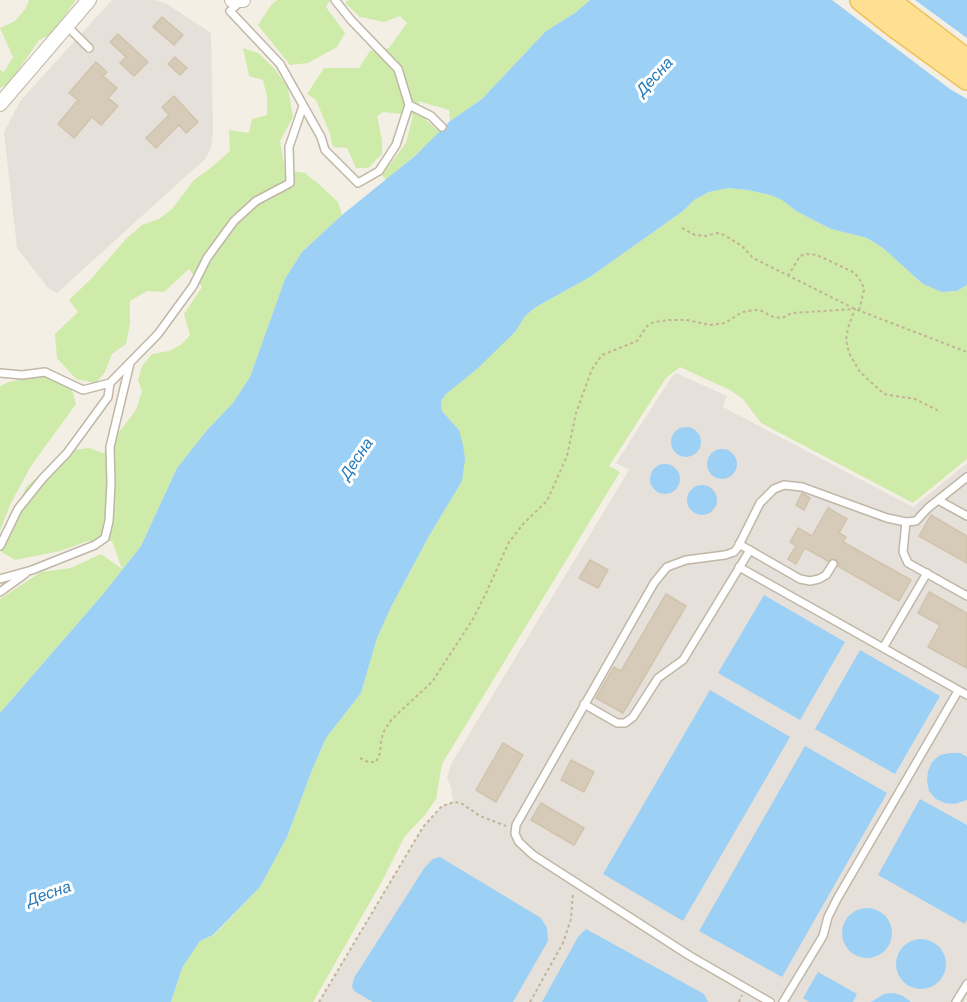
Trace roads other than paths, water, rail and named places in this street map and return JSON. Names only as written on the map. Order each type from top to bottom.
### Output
[{"type":"main road","points":[[861,0],[967,79]]},
{"type":"main road","points":[[888,0],[967,60]]},
{"type":"street","points":[[0,104],[89,0]]},
{"type":"lane","points":[[239,0],[230,11],[280,64],[321,137],[325,150],[358,183],[379,171],[396,145],[409,105],[398,69],[334,0]]},
{"type":"lane","points":[[67,26],[89,48]]},
{"type":"lane","points":[[409,105],[431,116],[442,127]]},
{"type":"lane","points":[[0,373],[22,375],[45,372],[83,390],[110,384],[158,334],[193,286],[207,258],[234,221],[256,201],[290,183],[289,147],[303,106]]},
{"type":"lane","points":[[0,579],[32,570],[96,545],[105,538],[109,521],[110,447],[130,363]]},
{"type":"lane","points":[[0,546],[18,509],[67,453],[108,397],[110,384]]},
{"type":"lane","points":[[770,1002],[690,956],[522,846],[515,834],[517,821],[666,567],[686,560],[734,552],[760,502],[774,489],[784,485],[802,486],[887,519],[906,522],[916,521],[967,477]]},
{"type":"lane","points":[[938,500],[967,516]]},
{"type":"lane","points":[[906,522],[903,552],[908,563],[967,596]]},
{"type":"lane","points":[[739,544],[800,579],[810,581],[819,579],[826,575],[833,564]]},
{"type":"lane","points":[[584,704],[617,723],[625,723],[633,717],[658,678],[683,660],[750,550]]},
{"type":"lane","points":[[740,567],[967,695]]},
{"type":"lane","points":[[0,592],[32,570]]},
{"type":"lane","points":[[883,648],[927,573]]},
{"type":"lane","points":[[783,1002],[823,936],[828,917],[837,899],[958,691]]},
{"type":"lane","points":[[956,1002],[967,984]]},
{"type":"water","name":"Десна","points":[[590,0],[967,0],[967,285],[957,291],[942,292],[923,284],[883,248],[867,238],[831,229],[770,195],[728,188],[709,192],[694,200],[683,211],[590,277],[536,307],[525,316],[516,331],[441,401],[442,411],[459,430],[463,445],[465,459],[462,481],[391,607],[377,638],[361,693],[326,738],[287,837],[260,887],[213,935],[200,941],[182,968],[171,1002],[0,1002],[0,713],[104,593],[141,546],[177,468],[208,429],[233,403],[250,377],[285,279],[302,252],[342,215],[416,155],[450,121],[482,99],[546,31],[575,13]]},
{"type":"water","points":[[686,427],[697,431],[701,442],[697,453],[686,457],[675,453],[671,442],[675,431]]},
{"type":"water","points":[[722,449],[733,453],[737,464],[733,475],[722,479],[711,475],[707,464],[711,453]]},
{"type":"water","points":[[665,464],[676,468],[680,479],[676,490],[665,494],[654,490],[650,479],[654,468]]},
{"type":"water","points":[[702,485],[713,489],[717,500],[713,511],[702,515],[691,511],[687,500],[691,489]]},
{"type":"water","points":[[764,595],[845,642],[800,720],[718,673]]},
{"type":"water","points":[[860,650],[940,696],[895,774],[815,729]]},
{"type":"water","points":[[710,690],[790,737],[683,921],[603,874]]},
{"type":"water","points":[[805,746],[887,793],[782,977],[699,931]]},
{"type":"water","points":[[960,753],[967,757],[967,800],[955,804],[936,799],[929,791],[927,781],[932,762],[940,755]]},
{"type":"water","points":[[920,799],[967,825],[967,920],[965,924],[878,875]]},
{"type":"water","points":[[440,857],[541,918],[547,928],[548,941],[513,1002],[373,1002],[354,991],[352,986],[354,978],[425,867],[433,859]]},
{"type":"water","points":[[862,908],[872,908],[885,915],[892,928],[892,938],[885,951],[872,958],[862,958],[853,954],[846,947],[842,938],[842,928],[846,919],[853,912]]},
{"type":"water","points":[[586,929],[704,994],[708,1002],[542,1002],[578,937]]},
{"type":"water","points":[[916,939],[926,939],[939,946],[946,959],[946,969],[939,982],[926,989],[916,989],[907,985],[900,978],[896,969],[896,959],[900,950],[907,943]]},
{"type":"water","points":[[818,972],[857,994],[853,1002],[809,1002],[803,998]]},
{"type":"water","points":[[894,993],[911,1002],[871,1002],[884,994]]}]
